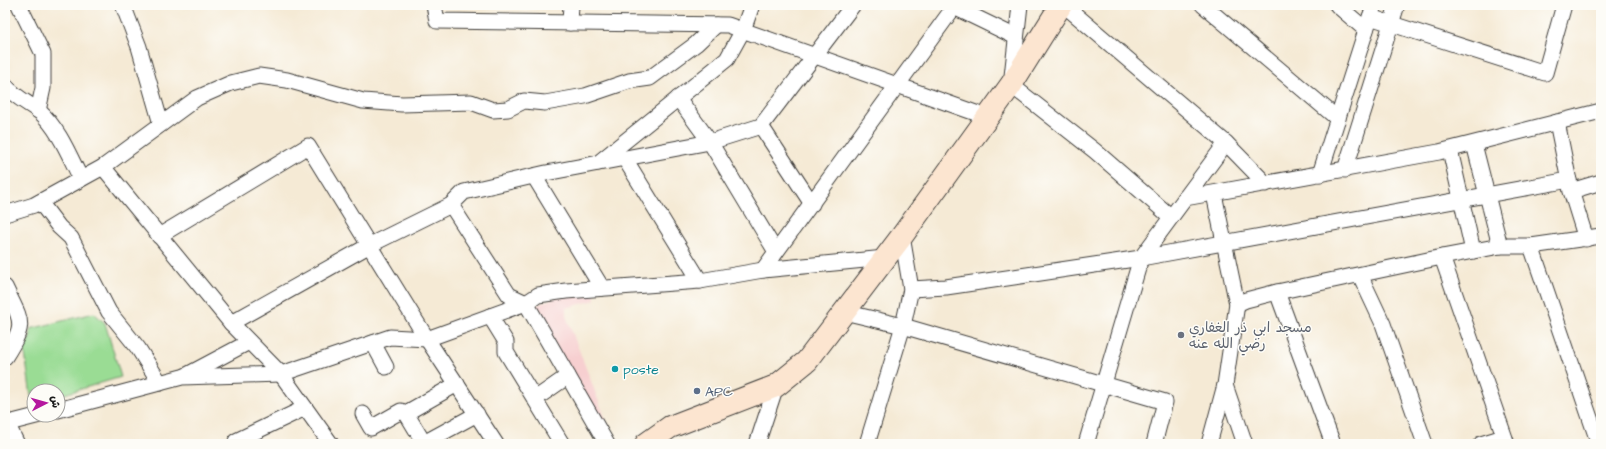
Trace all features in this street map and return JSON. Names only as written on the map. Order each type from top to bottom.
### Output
[{"type":"street","points":[[19,5],[43,54],[43,88],[38,111]]},
{"type":"street","points":[[123,5],[139,47],[161,124]]},
{"type":"street","points":[[434,5],[437,21],[728,25],[987,117]]},
{"type":"street","points":[[570,23],[571,5]]},
{"type":"street","points":[[743,30],[744,5]]},
{"type":"street","points":[[597,164],[727,58],[743,30],[752,5]]},
{"type":"street","points":[[230,323],[370,245],[451,206],[464,192],[534,176],[710,142],[761,126],[853,5]]},
{"type":"street","points":[[1010,85],[1020,5]]},
{"type":"street","points":[[643,444],[646,444],[670,427],[776,386],[807,361],[902,236],[1010,85],[1062,5],[1226,143],[1266,184]]},
{"type":"street","points":[[1203,5],[1338,118]]},
{"type":"street","points":[[1337,5],[1370,18],[1545,73],[1564,5]]},
{"type":"street","points":[[1345,170],[1397,5]]},
{"type":"street","points":[[763,270],[958,7],[1016,37]]},
{"type":"street","points":[[1320,174],[1370,18]]},
{"type":"street","points":[[5,214],[40,202],[103,167],[197,98],[231,83],[259,76],[287,80],[363,101],[402,104],[471,102],[493,110],[508,108],[524,101],[545,103],[585,96],[623,83],[650,78],[696,44],[716,25]]},
{"type":"street","points":[[5,85],[10,92],[20,96],[56,129],[81,179]]},
{"type":"street","points":[[1010,85],[1095,151],[1171,217]]},
{"type":"street","points":[[678,98],[710,142],[776,252]]},
{"type":"street","points":[[1185,198],[1214,194],[1450,150],[1601,111]]},
{"type":"street","points":[[1557,122],[1570,185],[1586,238]]},
{"type":"street","points":[[761,126],[812,204]]},
{"type":"street","points":[[1086,444],[1141,258],[1226,143]]},
{"type":"street","points":[[1474,144],[1500,246]]},
{"type":"street","points":[[159,236],[308,146],[427,339],[496,444]]},
{"type":"street","points":[[1450,150],[1460,200],[1473,251]]},
{"type":"street","points":[[625,159],[700,281]]},
{"type":"street","points":[[103,167],[230,323],[281,374],[331,444]]},
{"type":"street","points":[[534,176],[602,288]]},
{"type":"street","points":[[911,289],[946,287],[1141,258],[1486,195],[1601,182]]},
{"type":"street","points":[[1209,444],[1225,385],[1237,304],[1223,243],[1214,194]]},
{"type":"street","points":[[40,202],[59,227],[71,238],[109,312],[138,348],[160,383]]},
{"type":"street","points":[[451,206],[509,295],[526,303],[607,444]]},
{"type":"street","points":[[867,444],[903,326],[911,289],[902,236]]},
{"type":"street","points":[[1237,304],[1246,300],[1277,292],[1473,251],[1500,246],[1531,246],[1601,236]]},
{"type":"street","points":[[1531,246],[1599,444]]},
{"type":"street","points":[[1442,257],[1506,440],[1481,444]]},
{"type":"street","points":[[182,377],[281,374],[390,337],[427,339],[526,303],[538,295],[602,288],[700,281],[763,270],[885,258]]},
{"type":"street","points":[[1360,275],[1383,324],[1425,444]]},
{"type":"street","points":[[5,287],[18,315],[20,326],[18,337],[5,357]]},
{"type":"street","points":[[1277,292],[1332,444]]},
{"type":"street","points":[[844,312],[903,326],[1165,402],[1154,444]]},
{"type":"street","points":[[490,316],[506,342],[506,352],[562,444]]},
{"type":"street","points":[[66,408],[182,377],[249,342]]},
{"type":"street","points":[[373,343],[386,367]]},
{"type":"street","points":[[534,399],[568,376]]},
{"type":"street","points":[[406,413],[457,384]]},
{"type":"street","points":[[1225,385],[1245,444]]},
{"type":"street","points":[[757,444],[776,386]]},
{"type":"street","points":[[236,441],[305,408]]},
{"type":"street","points":[[363,414],[371,428],[401,411],[406,413],[428,442],[477,414]]},
{"type":"street","points":[[17,444],[5,422],[26,418]]},
{"type":"shaded area","points":[[594,293],[595,300],[566,308],[566,316],[612,436],[607,439],[532,307],[557,297]]},
{"type":"green space","points":[[94,313],[105,323],[121,377],[66,394],[66,383],[29,383],[24,346],[30,338],[30,329]]},
{"type":"place","name":"مسجد ابي ذر الغفاري رضي الله عنه","points":[[1181,335]]},
{"type":"place","name":"poste","points":[[615,369]]},
{"type":"place","name":"APC","points":[[697,391]]}]
